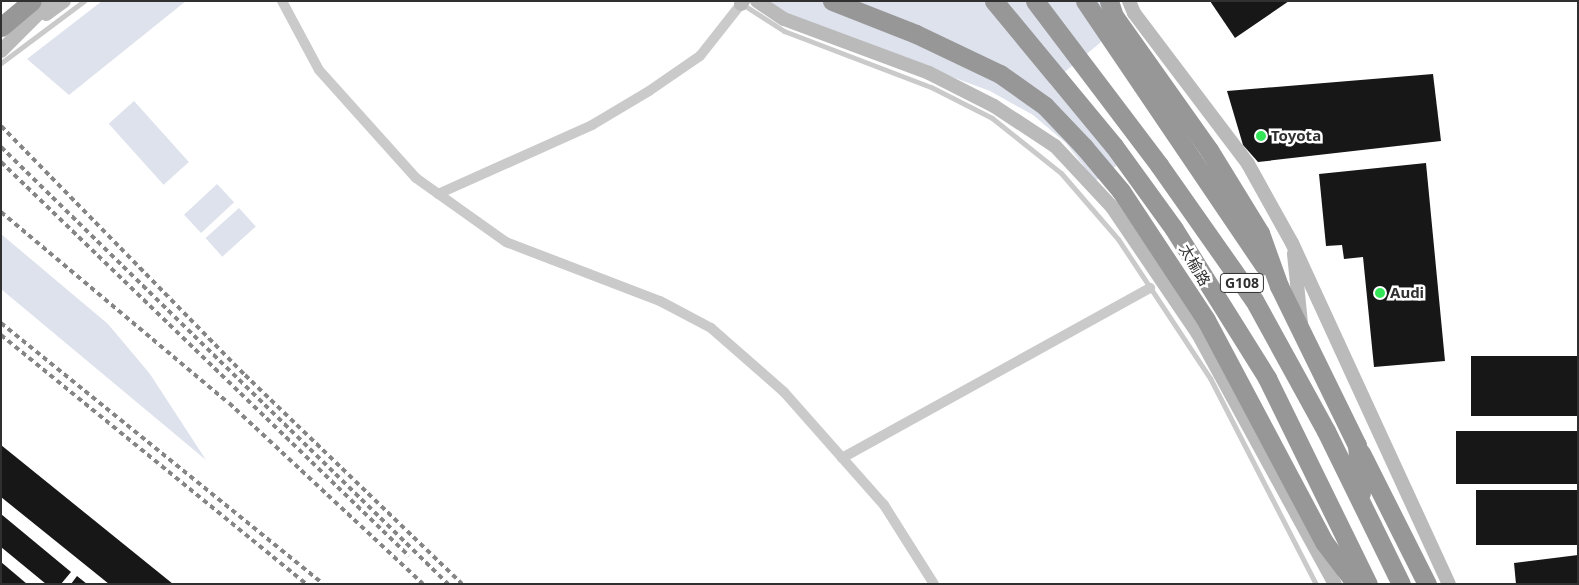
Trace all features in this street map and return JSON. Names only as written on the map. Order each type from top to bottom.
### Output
[{"type":"highway","points":[[8,32],[32,1]]},
{"type":"highway","points":[[816,1],[860,13]]},
{"type":"highway","points":[[832,1],[1000,74],[1045,106],[1084,147],[1121,191],[1206,320],[1324,542],[1356,584]]},
{"type":"highway","name":"太榆路","points":[[994,1],[1114,146],[1174,229],[1267,378],[1368,584]]},
{"type":"highway","name":"太榆路","points":[[1035,1],[1153,157],[1254,300],[1362,505],[1401,584]]},
{"type":"highway","points":[[1085,1],[1184,131]]},
{"type":"highway","points":[[1109,1],[1114,16],[1279,286],[1427,584]]},
{"type":"highway","points":[[1357,445],[1362,505]]},
{"type":"main road","points":[[1,51],[8,32],[51,1]]},
{"type":"main road","points":[[8,32],[64,1]]},
{"type":"main road","points":[[757,1],[784,19],[929,72],[994,106],[1055,146],[1112,207],[1198,334],[1335,584]]},
{"type":"main road","points":[[1129,1],[1134,13],[1248,164],[1292,243],[1449,584]]},
{"type":"main road","points":[[1292,243],[1302,333]]},
{"type":"street","points":[[282,1],[319,70],[416,178],[506,242],[660,302],[711,328],[784,392],[884,505],[934,584]]},
{"type":"street","points":[[438,194],[592,125],[649,91],[700,56],[741,2]]},
{"type":"street","points":[[842,458],[1150,288]]},
{"type":"lane","points":[[1,63],[84,1]]},
{"type":"lane","points":[[741,2],[784,31],[931,87],[992,118],[1061,173],[1118,239],[1210,378],[1316,584]]},
{"type":"shaded area","points":[[102,1],[186,1],[69,95],[27,59]]},
{"type":"shaded area","points":[[773,1],[1103,1],[1111,21],[1100,43],[1050,84],[1119,164],[1095,181],[1066,143],[1033,115],[990,91],[787,16],[770,5]]},
{"type":"shaded area","points":[[134,101],[189,162],[164,185],[109,124]]},
{"type":"shaded area","points":[[217,184],[234,202],[201,233],[184,215]]},
{"type":"shaded area","points":[[239,208],[256,227],[222,257],[206,238]]},
{"type":"shaded area","points":[[1,234],[108,324],[150,374],[206,460],[1,289]]},
{"type":"building","points":[[1210,1],[1289,1],[1235,38]]},
{"type":"building","points":[[1433,74],[1441,141],[1258,162],[1243,145],[1227,91]]},
{"type":"building","points":[[1426,163],[1445,361],[1374,367],[1363,257],[1344,259],[1342,245],[1326,246],[1319,174]]},
{"type":"building","points":[[1471,356],[1578,356],[1578,416],[1471,416]]},
{"type":"building","points":[[1456,431],[1578,431],[1578,484],[1456,484]]},
{"type":"building","points":[[1,445],[173,584],[109,584],[1,497]]},
{"type":"building","points":[[1476,490],[1578,490],[1578,545],[1476,545]]},
{"type":"building","points":[[1,514],[71,572],[61,584],[46,584],[1,547]]},
{"type":"building","points":[[1578,555],[1578,584],[1516,584],[1514,563]]},
{"type":"building","points":[[1,562],[27,584],[1,584]]},
{"type":"building","points":[[77,576],[87,584],[71,584]]},
{"type":"railway","points":[[1,126],[245,375],[462,584]]},
{"type":"railway","points":[[1,147],[448,584]]},
{"type":"railway","points":[[1,162],[409,556]]},
{"type":"railway","points":[[1,212],[229,403],[423,584]]},
{"type":"railway","points":[[1,323],[323,584]]},
{"type":"railway","points":[[1,335],[306,584]]},
{"type":"place","name":"Toyota","points":[[1261,136]]},
{"type":"place","name":"Audi","points":[[1380,293]]}]
